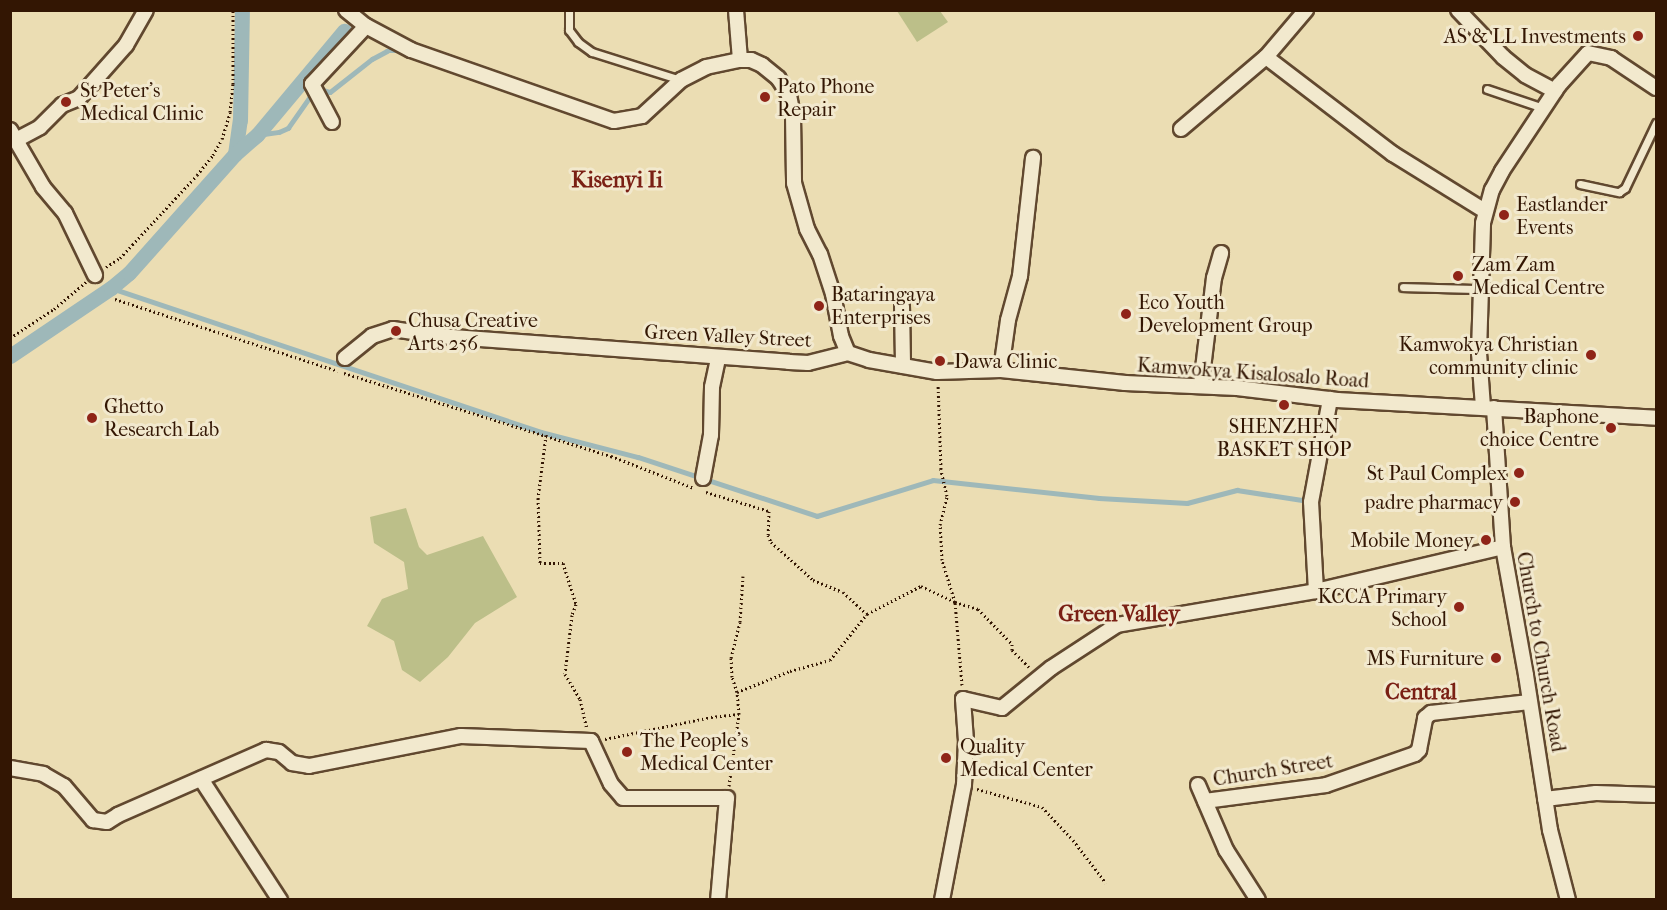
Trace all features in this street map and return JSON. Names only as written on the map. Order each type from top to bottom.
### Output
[{"type":"street","points":[[95,275],[65,213],[43,187],[13,135],[40,127],[62,105],[79,98],[126,45],[146,10]]},
{"type":"street","points":[[736,10],[740,60]]},
{"type":"street","points":[[1181,129],[1266,57],[1306,10]]},
{"type":"street","points":[[1458,10],[1518,69],[1555,91]]},
{"type":"street","points":[[347,11],[366,26],[411,50],[614,121],[642,116],[681,80],[706,67],[740,60],[762,65],[778,78],[789,95],[794,140],[794,183],[807,229],[820,255],[833,294],[841,336],[848,353]]},
{"type":"street","points":[[332,122],[312,84],[366,26]]},
{"type":"street","points":[[1489,407],[1479,352],[1485,211],[1502,171],[1555,91],[1581,58],[1590,52],[1611,58],[1656,88]]},
{"type":"street","points":[[1266,57],[1393,154],[1485,211]]},
{"type":"street","points":[[1001,370],[1008,320],[1020,276],[1033,159]]},
{"type":"street","points":[[1201,385],[1214,278],[1221,253]]},
{"type":"street","points":[[902,306],[903,366]]},
{"type":"street","name":"Green Valley Street","points":[[345,358],[372,336],[393,328],[439,336],[808,363],[848,353]]},
{"type":"street","name":"Kamwokya Kisalosalo Road","points":[[848,353],[937,372],[1001,370],[1125,383],[1201,385],[1330,399],[1656,418]]},
{"type":"street","points":[[703,478],[709,456],[712,387],[718,358]]},
{"type":"street","points":[[1316,591],[1311,502],[1330,399]]},
{"type":"street","name":"Church to Church Road","points":[[1489,407],[1503,547],[1556,860],[1568,900]]},
{"type":"street","points":[[942,900],[964,785],[966,741],[963,699],[1002,708],[1039,677],[1117,625],[1316,591],[1503,547]]},
{"type":"street","name":"Church Street","points":[[1205,801],[1326,785],[1415,754],[1419,750],[1425,718],[1431,713],[1529,702]]},
{"type":"street","points":[[10,761],[43,774],[72,792],[93,820],[107,822],[118,815],[266,750],[279,752],[292,763],[309,766],[461,736],[591,741],[611,784],[623,798],[727,798],[718,900]]},
{"type":"street","points":[[10,768],[43,774]]},
{"type":"street","points":[[201,779],[280,900]]},
{"type":"street","points":[[1198,785],[1226,850],[1258,900]]},
{"type":"street","points":[[1545,799],[1596,793],[1656,795]]},
{"type":"lane","points":[[569,10],[569,30],[578,42],[592,52],[681,80]]},
{"type":"lane","points":[[1487,89],[1543,108]]},
{"type":"lane","points":[[1580,184],[1619,192],[1625,188],[1656,123]]},
{"type":"lane","points":[[1403,287],[1481,289]]},
{"type":"path","points":[[10,338],[54,309],[72,291],[120,258],[197,175],[217,147],[230,112],[235,51],[233,10]]},
{"type":"path","points":[[115,299],[612,456],[690,487],[769,511],[768,535],[771,542],[813,580],[843,592],[867,614]]},
{"type":"path","points":[[937,372],[941,469],[946,496],[940,525],[942,560],[955,602],[963,699]]},
{"type":"path","points":[[546,435],[538,498],[540,563],[563,563],[576,604],[572,615],[565,674],[580,699],[591,741],[711,717],[739,714]]},
{"type":"path","points":[[727,798],[739,714],[731,658],[740,622],[743,576]]},
{"type":"path","points":[[737,692],[790,671],[830,660],[867,614],[921,586],[955,602],[978,609],[1012,644],[1012,650],[1039,677]]},
{"type":"path","points":[[964,785],[1042,807],[1073,840],[1106,883]]},
{"type":"green space","points":[[897,11],[940,11],[948,22],[917,42]]},
{"type":"green space","points":[[406,508],[419,547],[427,555],[483,536],[517,597],[475,623],[448,657],[420,682],[402,670],[394,641],[367,626],[382,599],[408,589],[404,562],[374,543],[370,517]]},
{"type":"waterway","points":[[235,154],[240,120],[242,10]]},
{"type":"waterway","points":[[10,356],[111,288],[129,273],[235,154],[257,135],[344,31]]},
{"type":"waterway","points":[[257,135],[279,132],[288,128],[310,97],[320,89],[330,92],[372,59],[387,51],[396,51]]},
{"type":"waterway","points":[[111,288],[541,432],[638,457],[817,516],[933,480],[1099,498],[1187,503],[1237,490],[1308,501]]},
{"type":"place","name":"AS & LL Investments","points":[[1638,36]]},
{"type":"place","name":"Pato Phone Repair","points":[[765,97]]},
{"type":"place","name":"St Peter's Medical Clinic","points":[[66,102]]},
{"type":"place","name":"Eastlander Events","points":[[1504,215]]},
{"type":"place","name":"Zam Zam Medical Centre","points":[[1458,276]]},
{"type":"place","name":"Bataringaya Enterprises","points":[[819,306]]},
{"type":"place","name":"Eco Youth Development Group","points":[[1126,314]]},
{"type":"place","name":"Chusa Creative Arts 256","points":[[396,331]]},
{"type":"place","name":"Kamwokya Christian community clinic","points":[[1591,355]]},
{"type":"place","name":"Dawa Clinic","points":[[940,361]]},
{"type":"place","name":"SHENZHEN BASKET SHOP","points":[[1284,405]]},
{"type":"place","name":"Ghetto Research Lab","points":[[92,418]]},
{"type":"place","name":"Baphone choice Centre","points":[[1611,428]]},
{"type":"place","name":"St Paul Complex","points":[[1519,473]]},
{"type":"place","name":"padre pharmacy","points":[[1515,502]]},
{"type":"place","name":"Mobile Money","points":[[1486,540]]},
{"type":"place","name":"KCCA Primary School","points":[[1459,607]]},
{"type":"place","name":"MS Furniture","points":[[1496,658]]},
{"type":"place","name":"The People's Medical Center","points":[[627,752]]},
{"type":"place","name":"Quality Medical Center","points":[[946,758]]},
{"type":"district","name":"Kisenyi Ii","points":[[617,181]]},
{"type":"district","name":"Green Valley","points":[[1119,615]]},
{"type":"district","name":"Central","points":[[1421,693]]}]
